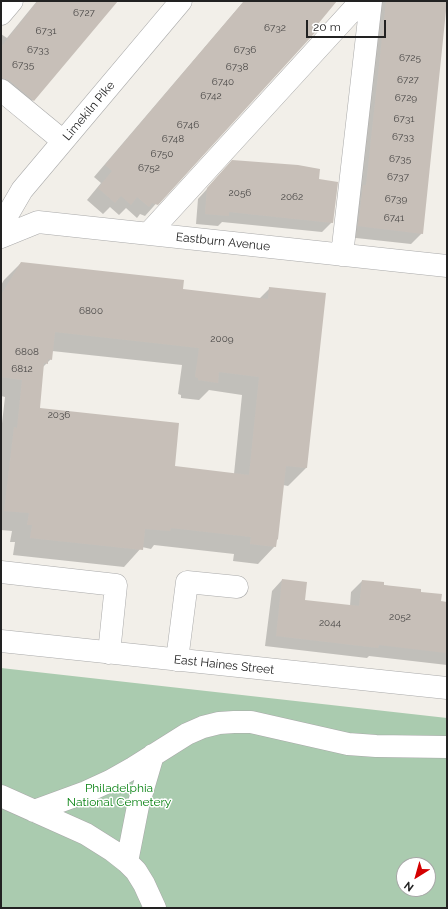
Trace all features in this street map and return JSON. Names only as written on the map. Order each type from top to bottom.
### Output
[{"type":"street","points":[[1,14],[12,1]]},
{"type":"street","name":"Limekiln Pike","points":[[1,226],[22,190],[181,1]]},
{"type":"street","points":[[148,234],[361,1]]},
{"type":"street","points":[[342,254],[371,1]]},
{"type":"street","points":[[1,90],[63,142]]},
{"type":"street","name":"Eastburn Avenue","points":[[1,237],[38,222],[447,266]]},
{"type":"street","points":[[1,572],[116,585],[109,653]]},
{"type":"street","points":[[177,660],[187,582],[237,587]]},
{"type":"street","name":"East Haines Street","points":[[1,641],[447,688]]},
{"type":"street","points":[[34,811],[92,789],[127,771],[173,742],[197,729],[219,723],[250,722],[348,744],[447,747]]},
{"type":"street","points":[[127,862],[138,806],[153,755]]},
{"type":"street","points":[[1,796],[86,834],[127,862],[144,884],[155,908]]},
{"type":"green space","name":"Philadelphia National Cemetery","points":[[1,668],[447,718],[447,908],[1,908]]},
{"type":"building","points":[[38,1],[118,1],[34,101],[9,80],[1,78],[1,47]]},
{"type":"building","points":[[244,1],[337,1],[318,24],[321,26],[158,205],[152,203],[149,207],[137,197],[131,205],[121,196],[115,203],[98,188],[112,171],[105,165]]},
{"type":"building","points":[[386,1],[447,1],[423,234],[358,226],[363,185],[366,185]]},
{"type":"building","points":[[232,160],[298,165],[320,169],[319,179],[338,182],[333,223],[229,212],[229,216],[205,214],[207,188]]},
{"type":"building","points":[[21,262],[184,280],[183,289],[268,299],[269,287],[326,293],[307,468],[286,466],[276,547],[250,544],[251,537],[171,528],[170,531],[145,529],[143,550],[30,538],[32,525],[27,525],[29,513],[4,511],[14,427],[17,428],[22,380],[1,377],[1,295]],"holes":[[[55,332],[199,348],[195,377],[198,378],[198,380],[218,383],[219,372],[259,377],[249,475],[175,466],[179,423],[40,408],[44,363],[48,364],[48,359],[52,360]]]},
{"type":"building","points":[[282,579],[307,582],[305,600],[359,606],[362,580],[384,582],[384,585],[421,589],[421,592],[442,594],[441,601],[447,602],[447,653],[379,645],[378,648],[276,636]]}]
